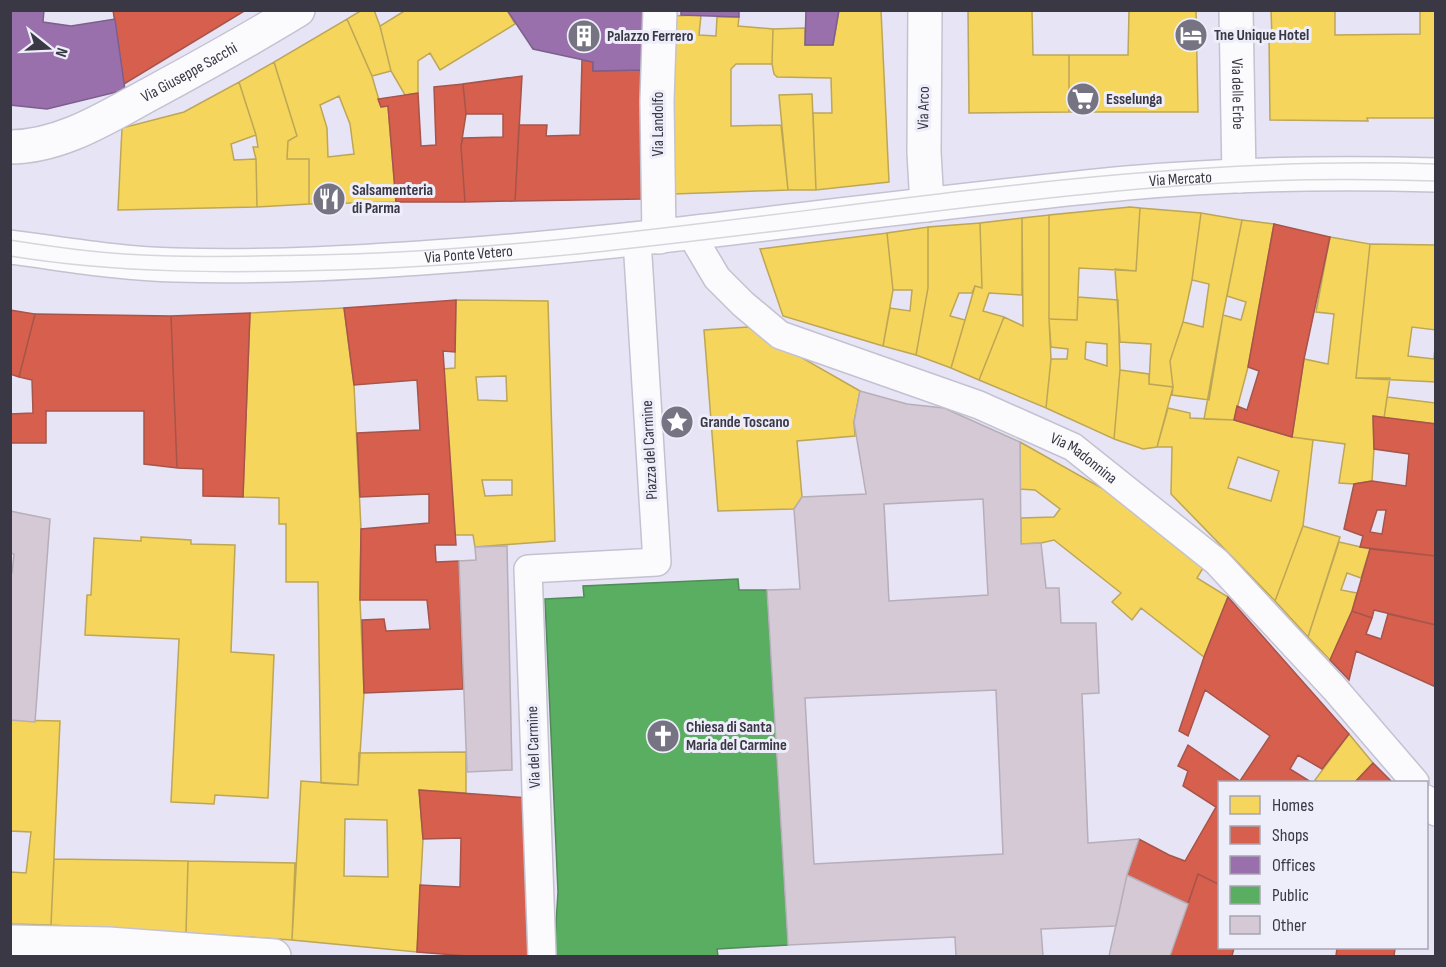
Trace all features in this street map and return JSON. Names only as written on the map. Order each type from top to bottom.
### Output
[{"type":"street","name":"Via Giuseppe Sacchi","points":[[10,147],[50,142],[79,131],[222,56],[298,10]]},
{"type":"street","name":"Via Landolfo","points":[[648,239],[660,10]]},
{"type":"street","name":"Via Arco","points":[[925,10],[924,152],[927,205]]},
{"type":"street","name":"Via delle Erbe","points":[[1236,10],[1239,176]]},
{"type":"street","name":"Via Mercato","points":[[927,205],[1128,183],[1239,176],[1388,173],[1436,175]]},
{"type":"street","name":"Via Ponte Vetero","points":[[10,247],[99,259],[173,265],[388,261],[648,239],[927,205]]},
{"type":"street","name":"Via Madonnina","points":[[691,234],[717,278],[743,304],[780,335],[978,405],[1073,447],[1217,562],[1335,689],[1413,781]]},
{"type":"street","name":"Piazza del Carmine","points":[[559,567],[657,562],[648,239]]},
{"type":"street","name":"Via del Carmine","points":[[542,957],[528,569],[559,567]]},
{"type":"street","points":[[10,942],[108,950],[274,957]]},
{"type":"building: Homes","points":[[362,10],[374,10],[391,71],[372,76],[347,19]]},
{"type":"building: Homes","points":[[406,10],[507,10],[515,24],[440,70],[430,53],[418,61],[418,93],[405,95],[391,71],[380,26]]},
{"type":"building: Homes","points":[[839,10],[881,10],[889,182],[816,190],[813,113],[832,113],[831,78],[777,77],[772,64],[773,29],[805,28],[805,45],[833,45]]},
{"type":"building: Homes","points":[[968,10],[1032,10],[1033,55],[1069,55],[1069,112],[969,113]]},
{"type":"building: Homes","points":[[1129,10],[1196,10],[1198,112],[1069,112],[1069,55],[1128,55]]},
{"type":"building: Homes","points":[[1271,10],[1335,10],[1335,35],[1420,34],[1420,10],[1436,10],[1436,118],[1367,118],[1368,121],[1270,120]]},
{"type":"building: Homes","points":[[701,15],[699,35],[716,36],[717,17],[739,17],[738,26],[773,29],[772,64],[736,64],[731,69],[731,126],[781,125],[788,190],[674,194],[670,16]]},
{"type":"building: Homes","points":[[347,19],[372,76],[381,107],[388,106],[396,202],[309,204],[309,159],[287,159],[288,141],[297,136],[274,62]],"holes":[[[339,96],[350,124],[354,154],[328,157],[327,128],[320,105]]]},
{"type":"building: Homes","points":[[274,62],[297,136],[288,141],[287,159],[309,159],[309,204],[257,207],[256,159],[253,147],[258,147],[239,82]]},
{"type":"building: Homes","points":[[239,82],[256,135],[231,144],[234,160],[256,159],[257,207],[118,210],[122,128],[184,112]]},
{"type":"building: Homes","points":[[812,94],[816,190],[788,190],[779,95]]},
{"type":"building: Homes","points":[[1140,208],[1136,271],[1079,268],[1077,320],[1049,319],[1049,215]]},
{"type":"building: Homes","points":[[1140,208],[1201,213],[1192,280],[1183,322],[1170,361],[1173,387],[1149,384],[1151,344],[1120,342],[1115,269],[1136,271]]},
{"type":"building: Homes","points":[[1201,213],[1242,220],[1209,400],[1172,395],[1170,361],[1183,322],[1203,327],[1209,284],[1192,280]]},
{"type":"building: Homes","points":[[1049,215],[1051,359],[1046,408],[979,380],[1004,317],[1023,326],[1022,218]]},
{"type":"building: Homes","points":[[1022,218],[1022,295],[989,293],[983,311],[1004,317],[979,380],[951,368],[975,286],[982,288],[980,223]]},
{"type":"building: Homes","points":[[1242,220],[1274,224],[1248,367],[1234,420],[1204,419],[1223,315],[1241,320],[1246,302],[1227,296]]},
{"type":"building: Homes","points":[[980,223],[982,288],[975,286],[972,293],[959,293],[950,316],[965,320],[951,368],[916,355],[928,288],[928,227]]},
{"type":"building: Homes","points":[[928,227],[928,288],[916,355],[883,346],[890,308],[910,311],[912,290],[893,290],[887,233]]},
{"type":"building: Homes","points":[[887,233],[893,290],[883,346],[783,316],[760,249]]},
{"type":"building: Homes","points":[[1330,237],[1370,244],[1356,378],[1390,378],[1384,418],[1373,416],[1372,481],[1354,484],[1339,483],[1345,444],[1292,437],[1304,359],[1328,364],[1334,314],[1316,312]]},
{"type":"building: Homes","points":[[1370,244],[1436,245],[1436,330],[1412,327],[1408,356],[1434,359],[1436,335],[1436,382],[1356,378]]},
{"type":"building: Homes","points":[[1078,297],[1118,300],[1120,370],[1114,439],[1046,408],[1051,359],[1067,359],[1068,349],[1051,347],[1049,319],[1077,320]],"holes":[[[1086,342],[1107,344],[1107,366],[1085,359]]]},
{"type":"building: Homes","points":[[456,300],[548,301],[555,541],[475,547],[473,535],[454,535],[443,369],[455,368]],"holes":[[[506,376],[507,401],[478,400],[476,377]],[[482,480],[512,480],[512,495],[485,496]]]},
{"type":"building: Homes","points":[[344,308],[354,385],[361,529],[360,600],[364,693],[358,785],[321,783],[318,582],[286,582],[286,524],[279,524],[279,498],[243,497],[250,313]]},
{"type":"building: Homes","points":[[748,327],[860,391],[854,422],[855,436],[797,441],[802,497],[794,509],[718,511],[704,330]]},
{"type":"building: Homes","points":[[1120,370],[1149,374],[1149,384],[1173,387],[1157,447],[1143,449],[1114,439]]},
{"type":"building: Homes","points":[[1387,397],[1435,403],[1436,399],[1436,424],[1384,418]]},
{"type":"building: Homes","points":[[1168,408],[1190,413],[1190,418],[1234,420],[1292,437],[1313,440],[1303,526],[1275,601],[1171,494],[1172,447],[1157,447]],"holes":[[[1238,457],[1279,471],[1271,501],[1228,488]]]},
{"type":"building: Homes","points":[[1020,442],[1107,491],[1203,568],[1197,578],[1228,597],[1204,657],[1141,608],[1132,620],[1112,602],[1121,593],[1054,540],[1021,544],[1021,518],[1054,517],[1060,509],[1035,490],[1019,489]]},
{"type":"building: Homes","points":[[1303,526],[1340,537],[1308,637],[1275,601]]},
{"type":"building: Homes","points":[[141,537],[191,540],[191,544],[235,545],[231,652],[274,655],[268,798],[215,795],[214,804],[171,802],[179,639],[85,635],[87,595],[91,595],[94,538],[141,541]]},
{"type":"building: Homes","points":[[1339,542],[1370,549],[1361,578],[1347,573],[1341,590],[1357,593],[1352,611],[1330,660],[1308,637]]},
{"type":"building: Homes","points":[[10,720],[60,721],[51,925],[10,924],[10,872],[26,873],[31,832],[10,831]]},
{"type":"building: Homes","points":[[1349,734],[1373,763],[1356,781],[1315,780]]},
{"type":"building: Homes","points":[[466,752],[466,793],[419,790],[423,839],[417,952],[292,940],[301,781],[358,785],[359,753]],"holes":[[[345,819],[387,820],[388,877],[344,876]]]},
{"type":"building: Homes","points":[[54,859],[188,861],[186,933],[51,925]]},
{"type":"building: Homes","points":[[188,861],[295,863],[292,940],[186,933]]},
{"type":"building: Shops","points":[[113,10],[246,10],[124,84]]},
{"type":"building: Shops","points":[[582,60],[593,62],[593,71],[643,70],[642,199],[515,201],[519,125],[547,125],[546,136],[580,135]]},
{"type":"building: Shops","points":[[522,76],[515,201],[465,202],[461,146],[463,138],[503,137],[503,114],[466,114],[463,84]]},
{"type":"building: Shops","points":[[463,84],[466,114],[461,146],[465,202],[396,202],[388,106],[381,107],[378,99],[418,93],[421,146],[436,145],[434,87]]},
{"type":"building: Shops","points":[[1274,224],[1330,237],[1304,359],[1292,437],[1234,420],[1237,406],[1247,410],[1259,371],[1248,367]]},
{"type":"building: Shops","points":[[456,300],[455,352],[443,351],[456,545],[435,545],[436,562],[459,561],[463,689],[364,693],[362,620],[384,619],[386,631],[430,629],[427,600],[360,600],[361,529],[429,523],[429,494],[360,497],[357,433],[420,430],[417,380],[354,385],[344,308]]},
{"type":"building: Shops","points":[[10,310],[35,314],[19,377],[10,374]]},
{"type":"building: Shops","points":[[250,313],[243,497],[203,496],[203,469],[177,468],[171,316]]},
{"type":"building: Shops","points":[[35,314],[171,316],[177,468],[144,464],[144,411],[46,411],[46,443],[10,443],[10,414],[33,413],[32,380],[19,377]]},
{"type":"building: Shops","points":[[1373,416],[1436,424],[1436,556],[1360,547],[1363,536],[1344,529],[1354,484],[1372,481],[1406,486],[1409,454],[1374,449]],"holes":[[[1377,510],[1386,510],[1382,534],[1370,532]]]},
{"type":"building: Shops","points":[[1370,549],[1436,556],[1436,625],[1374,610],[1372,618],[1352,611]]},
{"type":"building: Shops","points":[[1228,597],[1349,734],[1322,769],[1298,755],[1290,769],[1309,781],[1240,781],[1270,736],[1205,690],[1188,736],[1179,731],[1204,657]]},
{"type":"building: Shops","points":[[1352,611],[1372,618],[1366,634],[1381,639],[1388,614],[1436,625],[1436,687],[1356,651],[1349,680],[1330,660]]},
{"type":"building: Shops","points":[[1188,745],[1240,781],[1218,781],[1218,884],[1198,874],[1188,904],[1127,875],[1139,839],[1185,861],[1216,807],[1183,786],[1188,771],[1178,766]]},
{"type":"building: Shops","points":[[1373,763],[1391,781],[1356,781]]},
{"type":"building: Shops","points":[[419,790],[529,798],[529,956],[468,956],[417,952],[420,885],[460,887],[461,838],[423,839]]},
{"type":"building: Shops","points":[[1198,874],[1218,884],[1218,949],[1234,949],[1232,956],[1170,956]]},
{"type":"building: Shops","points":[[1337,949],[1395,949],[1394,956],[1336,956]]},
{"type":"building: Offices","points":[[10,10],[44,10],[43,22],[71,26],[115,19],[125,90],[47,109],[10,105]]},
{"type":"building: Offices","name":"Palazzo Ferrero","points":[[507,10],[644,10],[643,70],[593,71],[593,62],[533,49]]},
{"type":"building: Offices","points":[[681,10],[739,10],[739,17],[681,15]]},
{"type":"building: Offices","points":[[806,10],[839,10],[833,45],[805,45]]},
{"type":"building: Public","name":"Chiesa di Santa Maria del Carmine","points":[[738,579],[739,590],[767,590],[788,945],[717,949],[718,956],[554,956],[558,892],[545,599],[584,597],[583,586]]},
{"type":"building: Other","points":[[860,391],[907,404],[944,408],[1020,442],[1021,544],[1041,543],[1046,588],[1059,588],[1061,623],[1096,623],[1099,693],[1082,694],[1088,843],[1139,839],[1127,875],[1116,926],[1041,929],[1043,956],[956,956],[955,937],[788,945],[767,590],[800,589],[794,509],[802,497],[866,494],[854,422]],"holes":[[[983,499],[988,595],[889,601],[884,504]],[[996,690],[1003,854],[814,864],[805,698]]]},
{"type":"building: Other","points":[[10,511],[50,519],[35,722],[10,720],[10,573],[12,573],[14,554],[10,553]]},
{"type":"building: Other","points":[[507,546],[512,770],[467,772],[459,561],[476,560],[475,547]]},
{"type":"building: Other","points":[[1127,875],[1188,904],[1170,956],[1109,956]]},
{"type":"tram line","points":[[10,240],[96,252],[172,256],[312,255],[453,249],[593,236],[1013,185],[1154,172],[1295,164],[1436,164]]},
{"type":"tram line","points":[[10,256],[92,266],[216,272],[445,265],[654,246],[968,207],[1177,186],[1306,180],[1436,181]]},
{"type":"place","name":"Tne Unique Hotel","points":[[1191,35]]},
{"type":"place","name":"Palazzo Ferrero","points":[[584,36]]},
{"type":"place","name":"Esselunga","points":[[1083,99]]},
{"type":"place","name":"Salsamenteria di Parma","points":[[329,199]]},
{"type":"place","name":"Grande Toscano","points":[[677,422]]},
{"type":"place","name":"Chiesa di Santa Maria del Carmine","points":[[663,736]]}]
